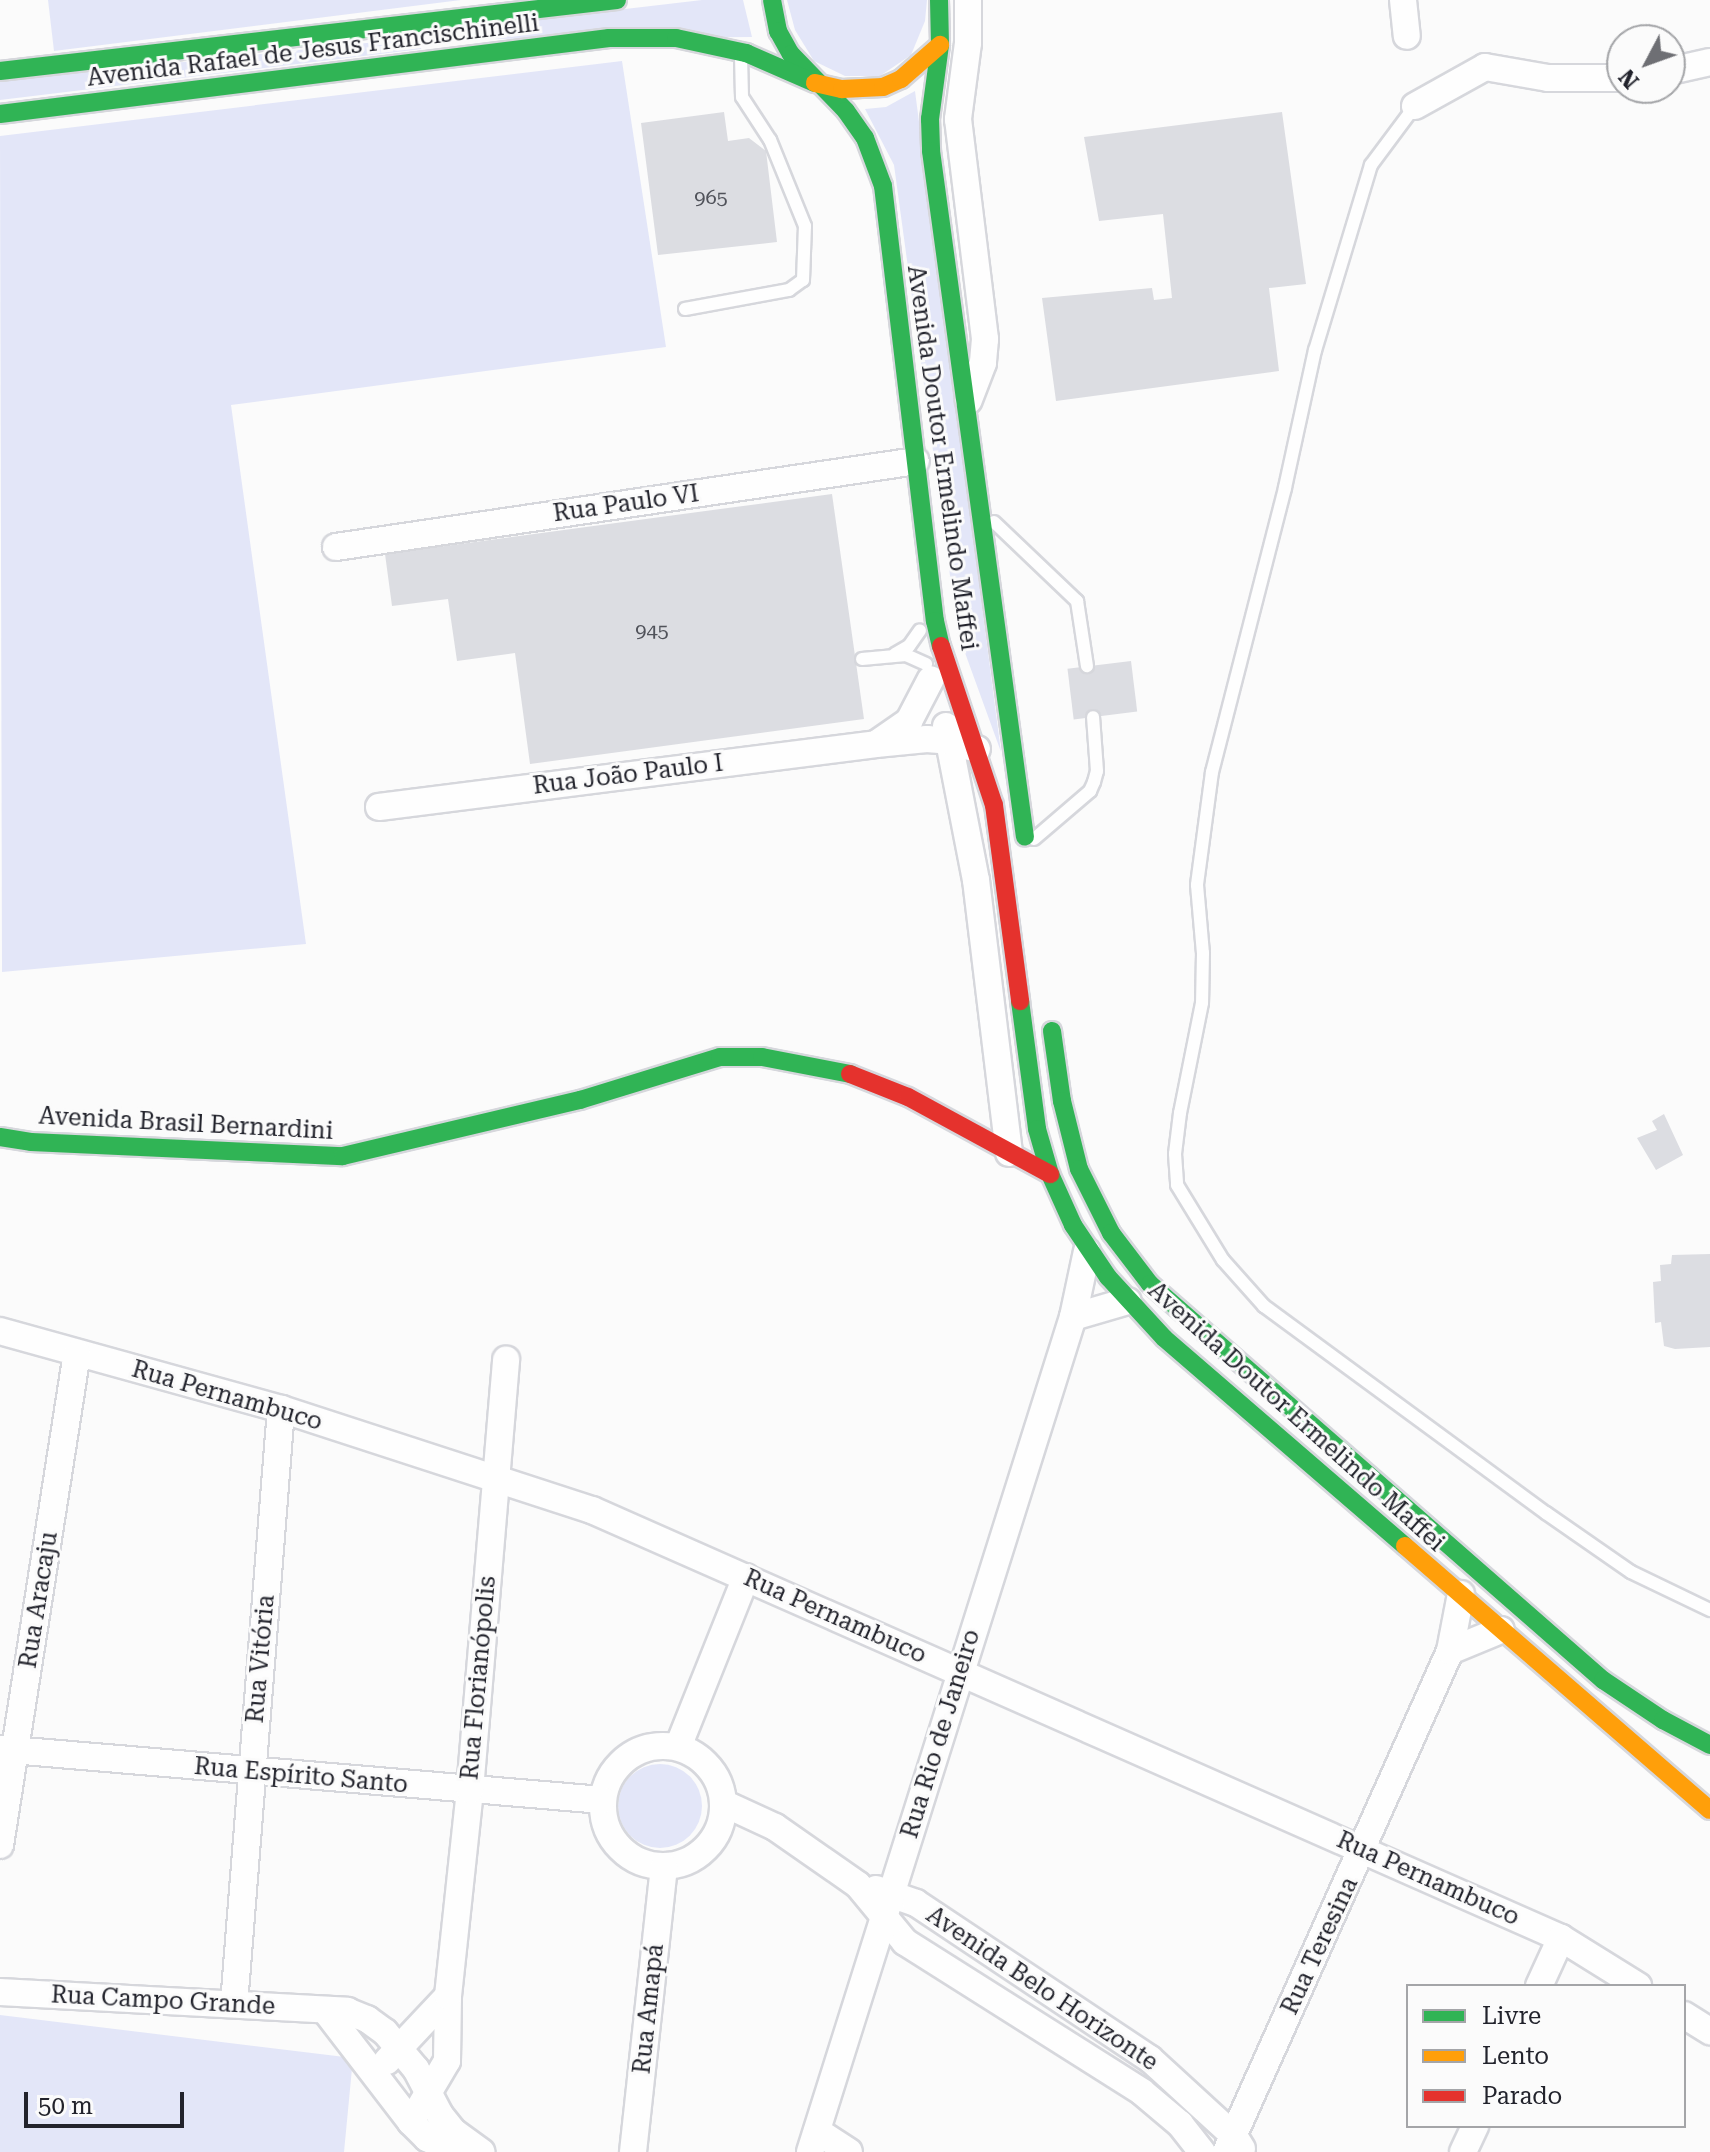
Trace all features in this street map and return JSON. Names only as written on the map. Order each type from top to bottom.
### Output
[{"type":"main road","name":"Avenida Rafael de Jesus Francischinelli","points":[[0,71],[617,0]]},
{"type":"main road","name":"Avenida Doutor Ermelindo Maffei","points":[[772,0],[778,31],[791,54],[815,83],[846,111],[865,138],[883,186],[940,643],[994,805],[1037,1129],[1050,1174],[1087,1251],[1128,1301],[1164,1338],[1710,1810]]},
{"type":"main road","name":"Avenida Doutor Ermelindo Maffei","points":[[939,0],[940,45],[930,143],[1027,854]]},
{"type":"main road","points":[[441,21],[445,58]]},
{"type":"main road","name":"Avenida Rafael de Jesus Francischinelli","points":[[0,114],[609,38],[676,38],[741,52],[815,83]]},
{"type":"main road","points":[[815,83],[842,89],[883,87],[901,79],[940,45]]},
{"type":"main road","name":"Avenida Doutor Ermelindo Maffei","points":[[1049,1011],[1062,1101],[1079,1169],[1111,1233],[1150,1284],[1603,1680],[1663,1720],[1710,1745]]},
{"type":"main road","name":"Avenida Brasil Bernardini","points":[[0,1137],[31,1142],[343,1156],[580,1100],[720,1057],[762,1057],[850,1074],[908,1097],[1050,1174]]},
{"type":"street","points":[[966,408],[983,363],[985,339],[958,119],[968,43],[968,0]]},
{"type":"street","points":[[1403,0],[1407,36]]},
{"type":"street","points":[[1686,67],[1710,62]]},
{"type":"street","points":[[1415,106],[1485,67],[1548,78],[1606,78]]},
{"type":"street","name":"Rua Paulo VI","points":[[336,547],[916,461]]},
{"type":"street","points":[[927,551],[913,574],[920,630],[949,741],[976,880],[1009,1153]]},
{"type":"street","points":[[933,681],[977,749]]},
{"type":"street","name":"Rua João Paulo I","points":[[876,744],[909,721],[933,681]]},
{"type":"street","name":"Rua João Paulo I","points":[[379,807],[876,744],[949,741],[977,749]]},
{"type":"street","name":"Rua Rio de Janeiro","points":[[814,2141],[1073,1317],[1087,1251]]},
{"type":"street","points":[[1073,1317],[1128,1301]]},
{"type":"street","name":"Rua Pernambuco","points":[[0,1331],[281,1409],[592,1510],[1561,1938],[1635,1984]]},
{"type":"street","name":"Rua Aracaju","points":[[0,1845],[8,1750],[77,1354]]},
{"type":"street","name":"Rua Florianópolis","points":[[411,2122],[447,2061],[448,1996],[470,1790],[506,1360]]},
{"type":"street","name":"Rua Vitória","points":[[234,2004],[281,1409]]},
{"type":"street","points":[[678,1747],[746,1577]]},
{"type":"street","name":"Rua Teresina","points":[[1235,2147],[1450,1651],[1461,1594]]},
{"type":"street","points":[[1450,1651],[1501,1630]]},
{"type":"street","points":[[647,1747],[678,1747],[706,1763],[718,1781],[723,1803],[720,1827],[708,1847],[688,1862],[664,1867],[637,1861],[616,1844],[606,1828],[602,1800],[608,1780],[628,1756],[647,1747]]},
{"type":"street","name":"Rua Espírito Santo","points":[[8,1750],[252,1773],[602,1800]]},
{"type":"street","name":"Avenida Belo Horizonte","points":[[723,1803],[775,1827],[858,1885],[905,1942],[1142,2092],[1180,2124],[1202,2152]]},
{"type":"street","name":"Rua Amapá","points":[[633,2152],[664,1867]]},
{"type":"street","name":"Avenida Belo Horizonte","points":[[858,1885],[892,1892],[916,1903],[1150,2059],[1235,2147]]},
{"type":"street","points":[[1540,1984],[1561,1938]]},
{"type":"street","name":"Rua Campo Grande","points":[[0,1992],[347,2011],[367,2019],[385,2032],[454,2132],[482,2152]]},
{"type":"street","points":[[375,2072],[448,1996]]},
{"type":"street","points":[[325,2010],[411,2122],[427,2138],[456,2152]]},
{"type":"street","points":[[1686,2016],[1710,2031]]},
{"type":"street","points":[[367,2019],[429,2017]]},
{"type":"street","points":[[1463,2152],[1474,2128]]},
{"type":"street","points":[[814,2141],[849,2152]]},
{"type":"lane","points":[[685,309],[789,290],[803,280],[805,226],[770,140],[742,97],[741,52]]},
{"type":"lane","points":[[1415,106],[1371,165],[1315,350],[1285,488],[1212,772],[1197,885],[1203,953],[1202,1003],[1180,1113],[1175,1154],[1177,1185],[1223,1260],[1264,1306],[1631,1572],[1710,1610]]},
{"type":"lane","points":[[980,510],[1077,601],[1087,666]]},
{"type":"lane","points":[[895,654],[909,646],[920,630]]},
{"type":"lane","points":[[862,659],[906,655],[933,681]]},
{"type":"lane","points":[[1027,854],[1090,791],[1097,771],[1093,717]]},
{"type":"shaded area","points":[[48,0],[461,0],[54,51]]},
{"type":"shaded area","points":[[702,0],[743,0],[752,37],[467,39],[466,32],[471,27]]},
{"type":"shaded area","points":[[787,0],[927,0],[925,21],[911,55],[880,76],[845,76],[814,61],[795,30]]},
{"type":"shaded area","points":[[424,37],[421,49],[0,100],[0,81]]},
{"type":"shaded area","points":[[622,61],[666,347],[231,405],[306,944],[2,972],[0,136]]},
{"type":"shaded area","points":[[915,91],[1001,752],[960,639],[894,165],[865,109],[886,107]]},
{"type":"shaded area","points":[[660,1764],[676,1767],[690,1776],[699,1790],[702,1806],[699,1822],[690,1836],[676,1845],[660,1848],[644,1845],[630,1836],[621,1822],[618,1806],[621,1790],[630,1776],[644,1767]]},
{"type":"shaded area","points":[[0,2015],[353,2058],[344,2152],[0,2152]]},
{"type":"building","points":[[724,112],[728,141],[749,138],[766,151],[777,242],[658,255],[641,123]]},
{"type":"building","points":[[1282,112],[1306,284],[1269,288],[1279,371],[1056,401],[1042,298],[1152,288],[1154,300],[1172,298],[1163,214],[1099,221],[1084,137]]},
{"type":"building","points":[[832,494],[864,719],[530,764],[515,653],[457,661],[448,599],[392,606],[385,554]]},
{"type":"building","points":[[1131,661],[1137,712],[1074,719],[1067,669]]},
{"type":"building","points":[[1664,1114],[1683,1155],[1656,1170],[1637,1138],[1657,1130],[1652,1121]]},
{"type":"building","points":[[1710,1254],[1710,1347],[1675,1349],[1664,1346],[1661,1322],[1655,1323],[1653,1282],[1661,1281],[1660,1265],[1671,1264],[1672,1255]]},
{"type":"traffic: fast","points":[[0,71],[617,0]]},
{"type":"traffic: fast","points":[[772,0],[778,31],[791,54],[846,111],[865,138],[883,186],[935,621],[941,646]]},
{"type":"traffic: fast","points":[[939,0],[940,45],[930,119],[931,151],[1025,837]]},
{"type":"traffic: fast","points":[[0,114],[609,38],[676,38],[746,53],[815,83]]},
{"type":"traffic: fast","points":[[1020,1001],[1037,1129],[1050,1174],[1073,1225],[1108,1277],[1164,1338],[1405,1546]]},
{"type":"traffic: fast","points":[[1052,1031],[1062,1101],[1079,1169],[1111,1233],[1150,1284],[1603,1680],[1663,1720],[1710,1745]]},
{"type":"traffic: fast","points":[[0,1137],[31,1142],[343,1156],[580,1100],[720,1057],[762,1057],[850,1074]]},
{"type":"traffic: slow","points":[[815,83],[842,89],[883,87],[901,79],[940,45]]},
{"type":"traffic: slow","points":[[1405,1546],[1710,1810]]},
{"type":"traffic: jam","points":[[941,646],[994,805],[1020,1001]]},
{"type":"traffic: jam","points":[[850,1074],[908,1097],[1050,1174]]}]
